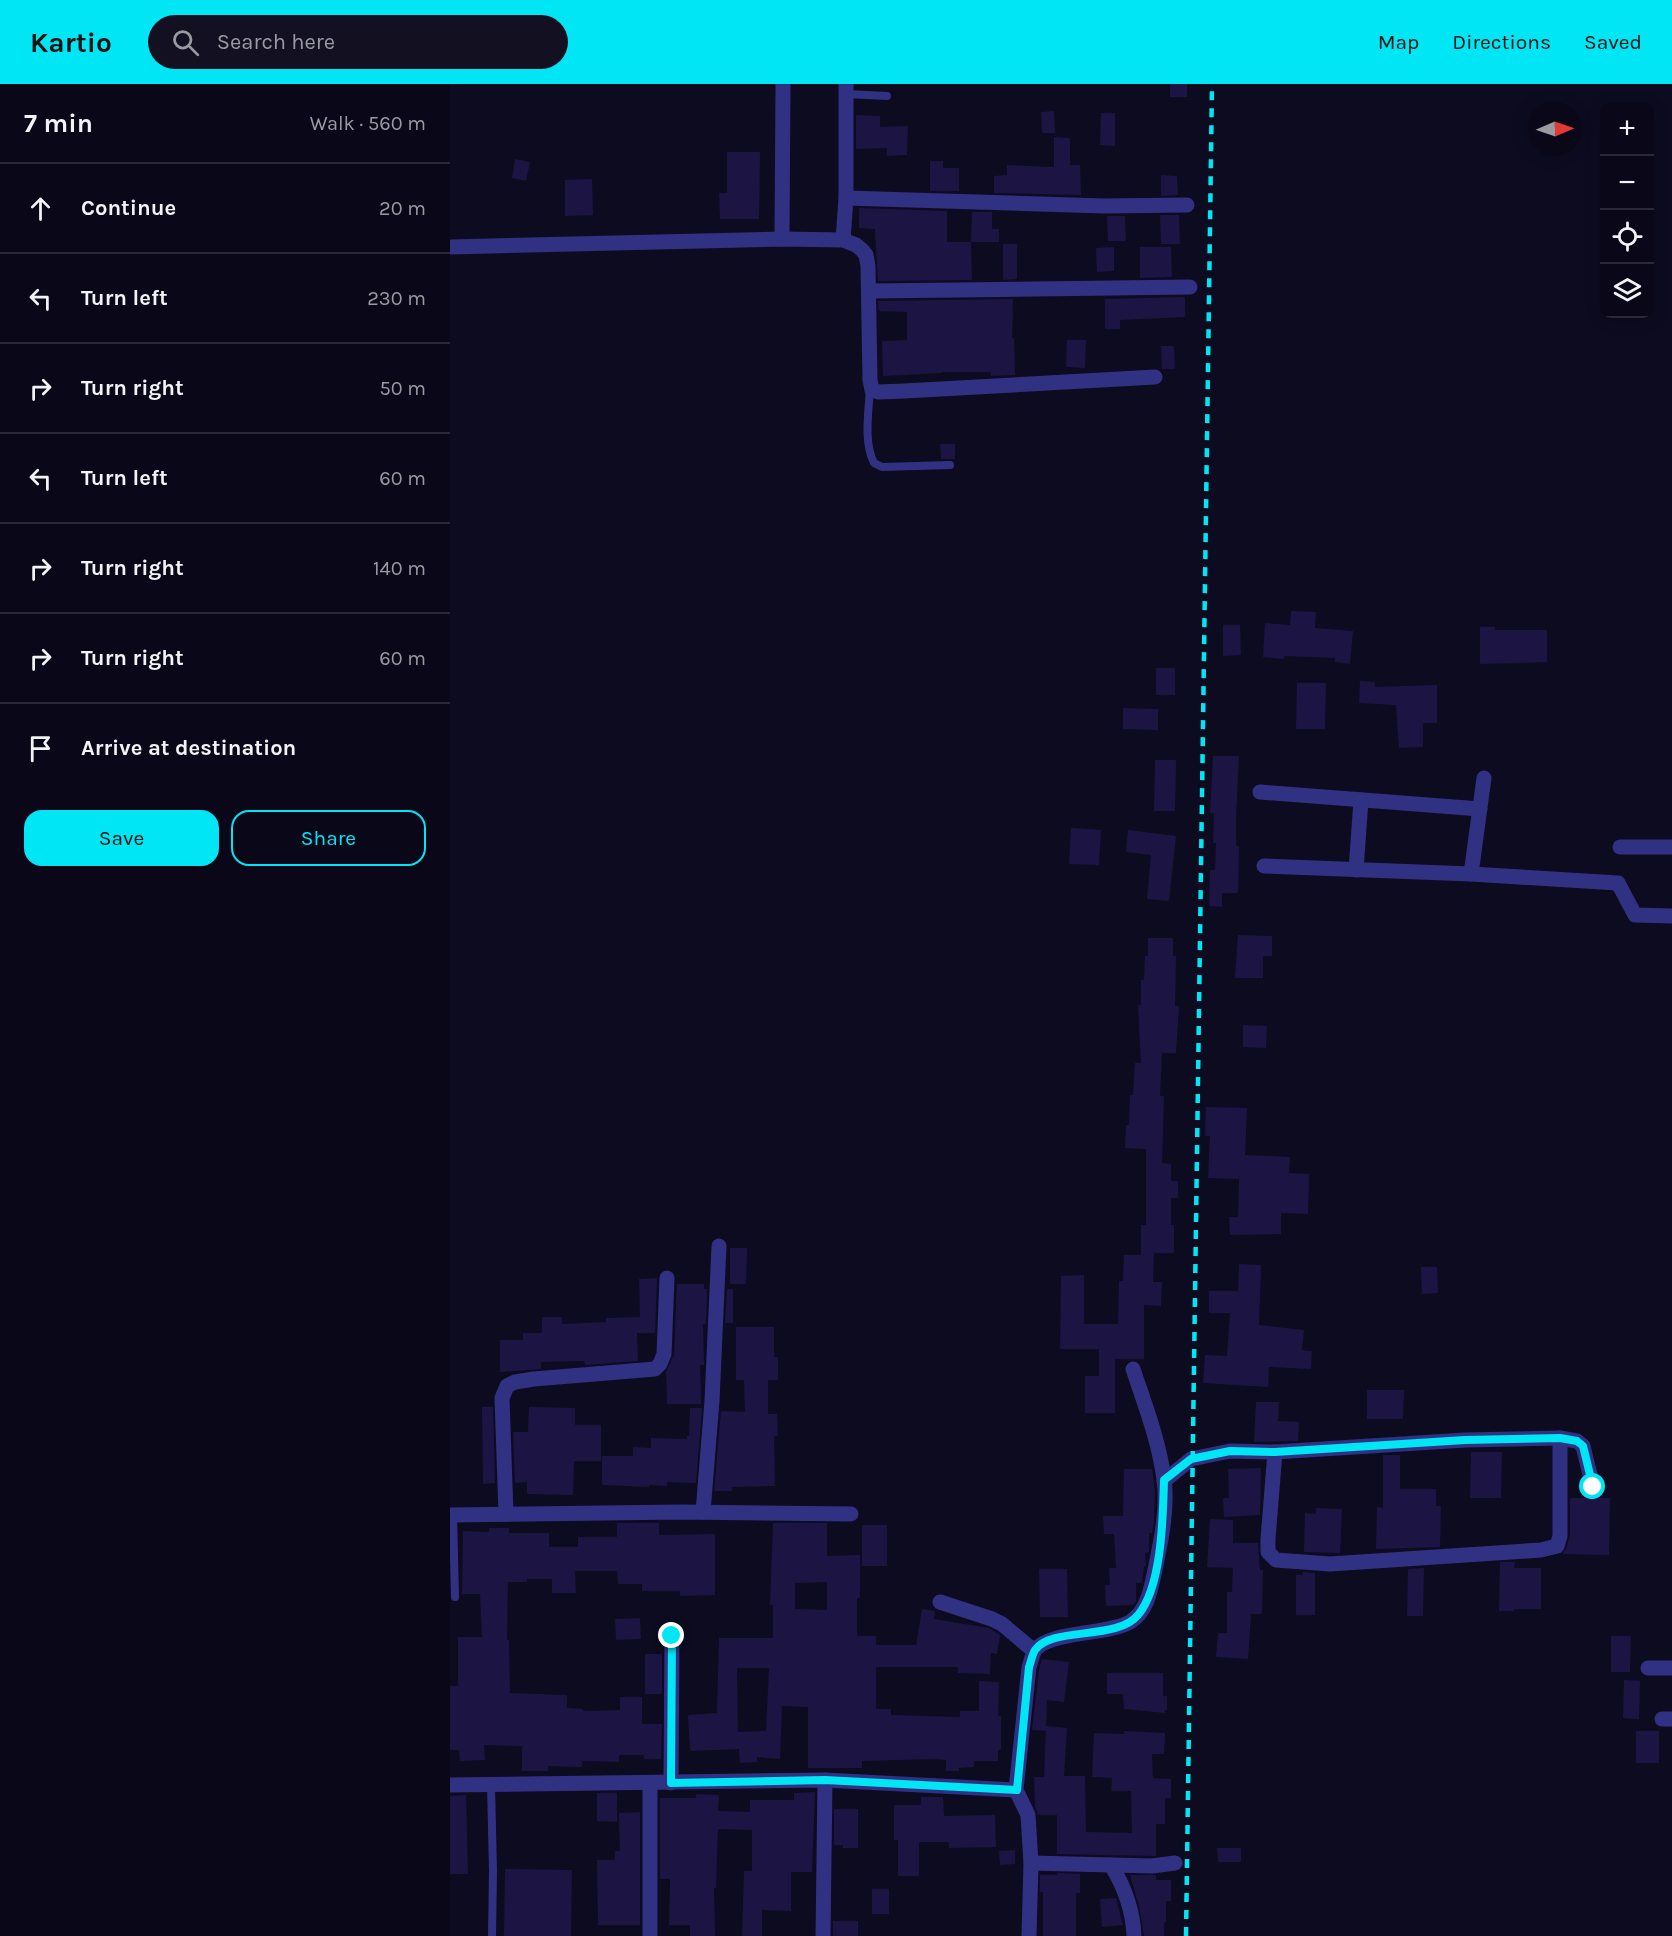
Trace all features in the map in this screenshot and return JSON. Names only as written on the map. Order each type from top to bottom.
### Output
[{"type":"street","points":[[782,238],[783,84]]},
{"type":"street","points":[[843,240],[846,198],[846,89]]},
{"type":"street","points":[[846,198],[1093,206],[1187,205]]},
{"type":"street","points":[[450,248],[782,238],[843,240],[856,245],[866,255],[870,291],[870,386],[872,390],[879,392],[1155,377]]},
{"type":"street","points":[[870,291],[1190,287]]},
{"type":"street","points":[[1471,874],[1484,778]]},
{"type":"street","points":[[1260,792],[1480,809]]},
{"type":"street","points":[[1356,870],[1361,800]]},
{"type":"street","points":[[1620,847],[1672,847]]},
{"type":"street","points":[[1264,866],[1471,874],[1618,884],[1635,915],[1672,916]]},
{"type":"street","points":[[703,1512],[712,1401],[718,1246]]},
{"type":"street","points":[[506,1514],[502,1398],[507,1386],[515,1382],[534,1379],[655,1369],[664,1354],[667,1278]]},
{"type":"street","points":[[1029,1936],[1031,1863],[1028,1815],[1017,1790],[1029,1667],[1034,1651],[1047,1641],[1114,1628],[1138,1616],[1149,1594],[1160,1546],[1164,1480],[1156,1438],[1133,1369]]},
{"type":"street","points":[[1164,1480],[1191,1459],[1230,1451],[1275,1452],[1465,1440],[1560,1438],[1577,1441],[1583,1446],[1593,1487]]},
{"type":"street","points":[[1275,1452],[1268,1552],[1276,1560],[1330,1564],[1541,1550],[1557,1546],[1560,1536],[1560,1438]]},
{"type":"street","points":[[452,1515],[703,1512],[850,1514]]},
{"type":"street","points":[[940,1602],[1002,1624],[1034,1651]]},
{"type":"street","points":[[671,1783],[672,1636]]},
{"type":"street","points":[[1648,1668],[1672,1668]]},
{"type":"street","points":[[450,1785],[825,1780],[1017,1790]]},
{"type":"street","points":[[824,1936],[825,1780]]},
{"type":"street","points":[[650,1784],[650,1936]]},
{"type":"street","points":[[1031,1863],[1152,1866],[1175,1863]]},
{"type":"street","points":[[1111,1865],[1126,1897],[1134,1927],[1134,1936]]},
{"type":"lane","points":[[846,89],[887,96]]},
{"type":"lane","points":[[870,386],[868,439],[874,463],[882,467],[950,465]]},
{"type":"lane","points":[[452,1515],[455,1598]]},
{"type":"lane","points":[[491,1785],[492,1936]]},
{"type":"building","points":[[1170,84],[1187,84],[1187,97],[1170,97]]},
{"type":"building","points":[[1054,111],[1055,133],[1042,133],[1041,112]]},
{"type":"building","points":[[1101,113],[1115,113],[1115,146],[1100,145]]},
{"type":"building","points":[[856,115],[880,116],[880,127],[908,126],[907,155],[887,156],[887,148],[856,149]]},
{"type":"building","points":[[1054,137],[1070,138],[1070,165],[1080,165],[1081,195],[994,193],[994,176],[1007,175],[1007,165],[1054,167]]},
{"type":"building","points":[[727,152],[760,152],[759,219],[720,219],[719,193],[727,193]]},
{"type":"building","points":[[515,159],[530,162],[526,181],[512,178]]},
{"type":"building","points":[[930,161],[943,161],[943,168],[959,168],[959,191],[930,191]]},
{"type":"building","points":[[1161,175],[1177,176],[1178,195],[1161,196]]},
{"type":"building","points":[[592,179],[593,215],[565,216],[565,180]]},
{"type":"building","points":[[859,208],[947,211],[947,242],[971,242],[972,280],[878,281],[875,229],[859,228]]},
{"type":"building","points":[[972,212],[992,212],[992,229],[999,229],[999,242],[971,242]]},
{"type":"building","points":[[1160,215],[1179,215],[1180,244],[1161,244]]},
{"type":"building","points":[[1107,216],[1125,216],[1126,241],[1108,241]]},
{"type":"building","points":[[1003,244],[1017,244],[1017,279],[1003,280]]},
{"type":"building","points":[[1114,247],[1114,271],[1097,272],[1096,248]]},
{"type":"building","points":[[1140,247],[1171,247],[1172,277],[1140,278]]},
{"type":"building","points":[[1185,297],[1185,317],[1120,320],[1120,329],[1105,329],[1105,299]]},
{"type":"building","points":[[1013,299],[1012,338],[1014,338],[1015,375],[991,376],[991,372],[942,372],[883,376],[882,341],[907,340],[907,312],[879,311],[878,301]]},
{"type":"building","points":[[1067,340],[1086,340],[1085,368],[1066,367]]},
{"type":"building","points":[[1161,346],[1174,346],[1175,369],[1162,369]]},
{"type":"building","points":[[940,444],[955,444],[955,459],[941,459]]},
{"type":"building","points":[[1291,611],[1316,612],[1315,628],[1353,631],[1350,664],[1335,662],[1335,658],[1263,657],[1265,623],[1290,625]]},
{"type":"building","points":[[1223,625],[1240,625],[1241,655],[1223,656]]},
{"type":"building","points":[[1480,627],[1495,627],[1495,630],[1547,630],[1547,662],[1480,664]]},
{"type":"building","points":[[1156,668],[1175,668],[1175,695],[1156,695]]},
{"type":"building","points":[[1360,681],[1375,682],[1375,687],[1437,685],[1437,723],[1423,723],[1423,747],[1399,748],[1396,705],[1359,703]]},
{"type":"building","points":[[1297,683],[1326,683],[1325,729],[1296,729]]},
{"type":"building","points":[[1123,708],[1158,709],[1158,730],[1123,729]]},
{"type":"building","points":[[1213,756],[1239,756],[1236,817],[1236,846],[1239,846],[1238,893],[1222,893],[1222,907],[1209,906],[1210,870],[1215,870],[1216,843],[1213,843],[1214,813],[1210,813]]},
{"type":"building","points":[[1155,760],[1176,760],[1175,811],[1154,811]]},
{"type":"building","points":[[1071,828],[1101,830],[1099,865],[1069,864]]},
{"type":"building","points":[[1128,830],[1176,836],[1169,901],[1147,899],[1151,855],[1126,852]]},
{"type":"building","points":[[1238,935],[1272,936],[1272,956],[1263,956],[1263,978],[1235,978]]},
{"type":"building","points":[[1148,938],[1173,938],[1173,956],[1176,956],[1175,1006],[1179,1006],[1176,1053],[1162,1053],[1160,1096],[1164,1096],[1162,1163],[1171,1164],[1171,1181],[1178,1181],[1178,1198],[1171,1198],[1174,1253],[1154,1253],[1153,1282],[1162,1282],[1161,1306],[1144,1305],[1144,1359],[1115,1359],[1115,1413],[1085,1413],[1085,1376],[1099,1376],[1099,1349],[1060,1349],[1061,1276],[1084,1275],[1084,1324],[1118,1324],[1119,1281],[1123,1281],[1124,1255],[1141,1255],[1141,1225],[1146,1225],[1146,1149],[1125,1148],[1135,1063],[1141,1063],[1138,1005],[1141,1005],[1141,980],[1144,980],[1145,956],[1148,956]]},
{"type":"building","points":[[1243,1025],[1267,1026],[1266,1048],[1243,1047]]},
{"type":"building","points":[[1206,1107],[1247,1108],[1245,1155],[1290,1157],[1289,1173],[1309,1174],[1308,1214],[1281,1213],[1281,1234],[1230,1235],[1229,1217],[1238,1217],[1239,1179],[1208,1178],[1210,1136],[1205,1136]]},
{"type":"building","points":[[730,1248],[747,1248],[746,1284],[730,1284]]},
{"type":"building","points":[[1239,1264],[1261,1265],[1259,1325],[1304,1330],[1302,1350],[1312,1351],[1311,1369],[1269,1367],[1268,1387],[1203,1383],[1205,1355],[1227,1356],[1230,1313],[1209,1313],[1209,1291],[1238,1291]]},
{"type":"building","points":[[1421,1267],[1437,1267],[1438,1293],[1422,1294]]},
{"type":"building","points":[[657,1278],[655,1333],[637,1333],[638,1361],[585,1365],[584,1361],[541,1362],[541,1369],[500,1372],[500,1340],[523,1340],[523,1333],[542,1333],[542,1317],[562,1317],[562,1324],[606,1322],[606,1318],[640,1317],[639,1279]]},
{"type":"building","points":[[677,1284],[704,1284],[704,1289],[707,1289],[706,1324],[703,1324],[704,1365],[700,1365],[701,1404],[667,1404],[666,1372],[674,1355]]},
{"type":"building","points":[[727,1289],[733,1289],[733,1323],[725,1323]]},
{"type":"building","points":[[736,1327],[774,1327],[774,1357],[778,1357],[778,1380],[768,1380],[768,1414],[777,1414],[778,1436],[774,1436],[775,1486],[732,1487],[732,1491],[714,1491],[721,1411],[745,1412],[744,1380],[736,1380]]},
{"type":"building","points":[[1367,1390],[1404,1390],[1403,1419],[1367,1419]]},
{"type":"building","points":[[1256,1402],[1279,1402],[1278,1421],[1299,1422],[1298,1441],[1254,1442]]},
{"type":"building","points":[[482,1407],[493,1407],[495,1483],[483,1484]]},
{"type":"building","points":[[529,1407],[575,1408],[575,1425],[601,1425],[601,1461],[574,1461],[573,1495],[527,1494],[527,1482],[515,1483],[513,1432],[528,1432]]},
{"type":"building","points":[[690,1408],[702,1408],[696,1483],[667,1482],[667,1486],[649,1485],[649,1487],[602,1485],[602,1456],[633,1456],[633,1447],[651,1448],[651,1438],[687,1439]]},
{"type":"building","points":[[1471,1452],[1502,1452],[1501,1498],[1470,1498]]},
{"type":"building","points":[[1383,1455],[1400,1455],[1400,1489],[1436,1489],[1436,1506],[1441,1506],[1440,1547],[1376,1549],[1377,1507],[1383,1508]]},
{"type":"building","points":[[1261,1468],[1260,1515],[1224,1517],[1223,1498],[1229,1498],[1228,1469]]},
{"type":"building","points":[[1124,1469],[1152,1469],[1155,1491],[1154,1523],[1152,1533],[1149,1533],[1149,1552],[1145,1553],[1146,1566],[1144,1566],[1142,1583],[1136,1583],[1136,1601],[1133,1605],[1106,1606],[1105,1585],[1110,1585],[1109,1568],[1116,1568],[1114,1534],[1104,1534],[1103,1516],[1123,1516]]},
{"type":"building","points":[[1570,1498],[1610,1498],[1609,1555],[1562,1554],[1570,1536]]},
{"type":"building","points":[[1316,1508],[1342,1509],[1340,1553],[1304,1552],[1305,1513],[1316,1514]]},
{"type":"building","points":[[1210,1519],[1233,1520],[1233,1543],[1258,1543],[1260,1570],[1263,1570],[1262,1614],[1251,1614],[1248,1659],[1216,1657],[1218,1633],[1227,1633],[1227,1592],[1232,1592],[1233,1568],[1207,1567]]},
{"type":"building","points":[[617,1523],[659,1523],[659,1535],[715,1534],[715,1595],[680,1596],[680,1591],[642,1591],[642,1584],[618,1584],[617,1571],[575,1571],[576,1593],[552,1593],[552,1579],[508,1582],[507,1640],[509,1640],[510,1693],[567,1695],[567,1708],[583,1709],[583,1711],[620,1710],[620,1697],[642,1697],[642,1724],[662,1724],[661,1759],[644,1759],[644,1755],[619,1755],[619,1762],[582,1761],[582,1767],[548,1766],[548,1771],[522,1771],[522,1746],[484,1745],[485,1760],[460,1761],[459,1750],[450,1750],[450,1686],[458,1686],[458,1637],[482,1637],[480,1594],[462,1594],[463,1531],[489,1532],[489,1528],[509,1528],[509,1533],[549,1533],[549,1547],[578,1547],[578,1537],[617,1537]]},
{"type":"building","points":[[773,1523],[827,1523],[827,1556],[860,1555],[857,1636],[876,1636],[876,1645],[916,1645],[922,1609],[935,1611],[934,1619],[989,1628],[1000,1635],[997,1654],[991,1653],[990,1674],[958,1673],[958,1667],[876,1667],[876,1709],[891,1709],[891,1715],[960,1717],[960,1711],[979,1711],[979,1681],[999,1682],[998,1716],[1001,1716],[1001,1750],[998,1750],[998,1761],[974,1761],[974,1767],[959,1768],[959,1771],[946,1771],[946,1760],[933,1759],[862,1761],[862,1768],[808,1768],[808,1707],[782,1706],[780,1759],[757,1757],[757,1762],[740,1763],[739,1749],[690,1751],[688,1715],[717,1713],[719,1638],[773,1638],[773,1605],[770,1605]],"holes":[[[827,1582],[827,1610],[795,1609],[795,1583]],[[737,1668],[769,1668],[766,1731],[738,1732]]]},
{"type":"building","points":[[862,1525],[887,1525],[887,1566],[862,1566]]},
{"type":"building","points":[[1500,1562],[1515,1562],[1514,1568],[1541,1568],[1541,1609],[1499,1611]]},
{"type":"building","points":[[1424,1568],[1423,1616],[1407,1616],[1408,1569]]},
{"type":"building","points":[[1039,1569],[1067,1569],[1068,1617],[1040,1617]]},
{"type":"building","points":[[1303,1572],[1315,1573],[1315,1615],[1296,1615],[1296,1575],[1303,1575]]},
{"type":"building","points":[[640,1618],[641,1639],[616,1640],[615,1619]]},
{"type":"building","points":[[1611,1636],[1631,1636],[1630,1672],[1611,1672]]},
{"type":"building","points":[[645,1654],[662,1654],[662,1694],[645,1694]]},
{"type":"building","points":[[1042,1659],[1069,1662],[1064,1702],[1047,1700],[1046,1731],[1032,1730]]},
{"type":"building","points":[[1107,1673],[1163,1673],[1163,1696],[1167,1696],[1167,1710],[1165,1713],[1124,1709],[1123,1694],[1107,1694]]},
{"type":"building","points":[[1624,1680],[1640,1681],[1639,1719],[1623,1718]]},
{"type":"building","points":[[1046,1726],[1067,1728],[1064,1776],[1085,1776],[1086,1832],[1132,1833],[1131,1791],[1111,1791],[1112,1778],[1092,1777],[1094,1733],[1124,1734],[1124,1731],[1165,1733],[1164,1754],[1152,1754],[1153,1778],[1171,1779],[1171,1798],[1165,1798],[1165,1824],[1156,1824],[1156,1856],[1057,1854],[1057,1815],[1038,1815],[1035,1806],[1034,1777],[1044,1777]]},
{"type":"building","points":[[1636,1731],[1659,1731],[1659,1763],[1636,1763]]},
{"type":"building","points":[[815,1792],[812,1872],[791,1872],[791,1911],[762,1910],[762,1936],[742,1936],[744,1871],[752,1871],[752,1830],[718,1829],[716,1888],[714,1888],[715,1936],[690,1936],[690,1925],[669,1925],[670,1879],[660,1879],[660,1798],[696,1798],[696,1794],[719,1795],[718,1811],[750,1812],[750,1800],[794,1800],[794,1793]]},
{"type":"building","points":[[597,1793],[617,1793],[617,1822],[597,1821]]},
{"type":"building","points":[[466,1795],[468,1874],[450,1874],[450,1796]]},
{"type":"building","points":[[921,1797],[943,1797],[944,1816],[995,1815],[996,1847],[949,1848],[949,1842],[919,1842],[919,1876],[898,1876],[898,1840],[894,1840],[894,1805],[921,1805]]},
{"type":"building","points":[[834,1809],[858,1809],[858,1848],[843,1848],[843,1845],[834,1845]]},
{"type":"building","points":[[640,1812],[640,1925],[598,1925],[597,1860],[615,1860],[615,1851],[620,1851],[619,1813]]},
{"type":"building","points":[[1217,1848],[1241,1848],[1241,1862],[1218,1862]]},
{"type":"building","points":[[1015,1850],[1015,1864],[1000,1865],[999,1851]]},
{"type":"building","points":[[505,1869],[572,1870],[571,1936],[504,1936]]},
{"type":"building","points":[[1057,1873],[1080,1874],[1080,1893],[1076,1893],[1076,1936],[1043,1936],[1043,1892],[1040,1892],[1040,1875],[1057,1875]]},
{"type":"building","points":[[1130,1875],[1156,1875],[1156,1880],[1171,1880],[1171,1901],[1166,1901],[1164,1936],[1144,1936],[1139,1906]]},
{"type":"building","points":[[872,1889],[889,1889],[889,1914],[872,1914]]},
{"type":"building","points":[[1116,1898],[1123,1925],[1102,1927],[1100,1899]]},
{"type":"building","points":[[833,1921],[858,1921],[858,1936],[833,1936]]},
{"type":"railway","points":[[1186,1936],[1212,84]]},
{"type":"route","points":[[672,1636],[671,1783],[825,1780],[1017,1790],[1029,1667],[1034,1651],[1047,1641],[1114,1628],[1138,1616],[1147,1602],[1152,1587],[1162,1536],[1164,1480],[1191,1459],[1230,1451],[1275,1452],[1465,1440],[1560,1438],[1577,1441],[1583,1446],[1593,1487]]}]
